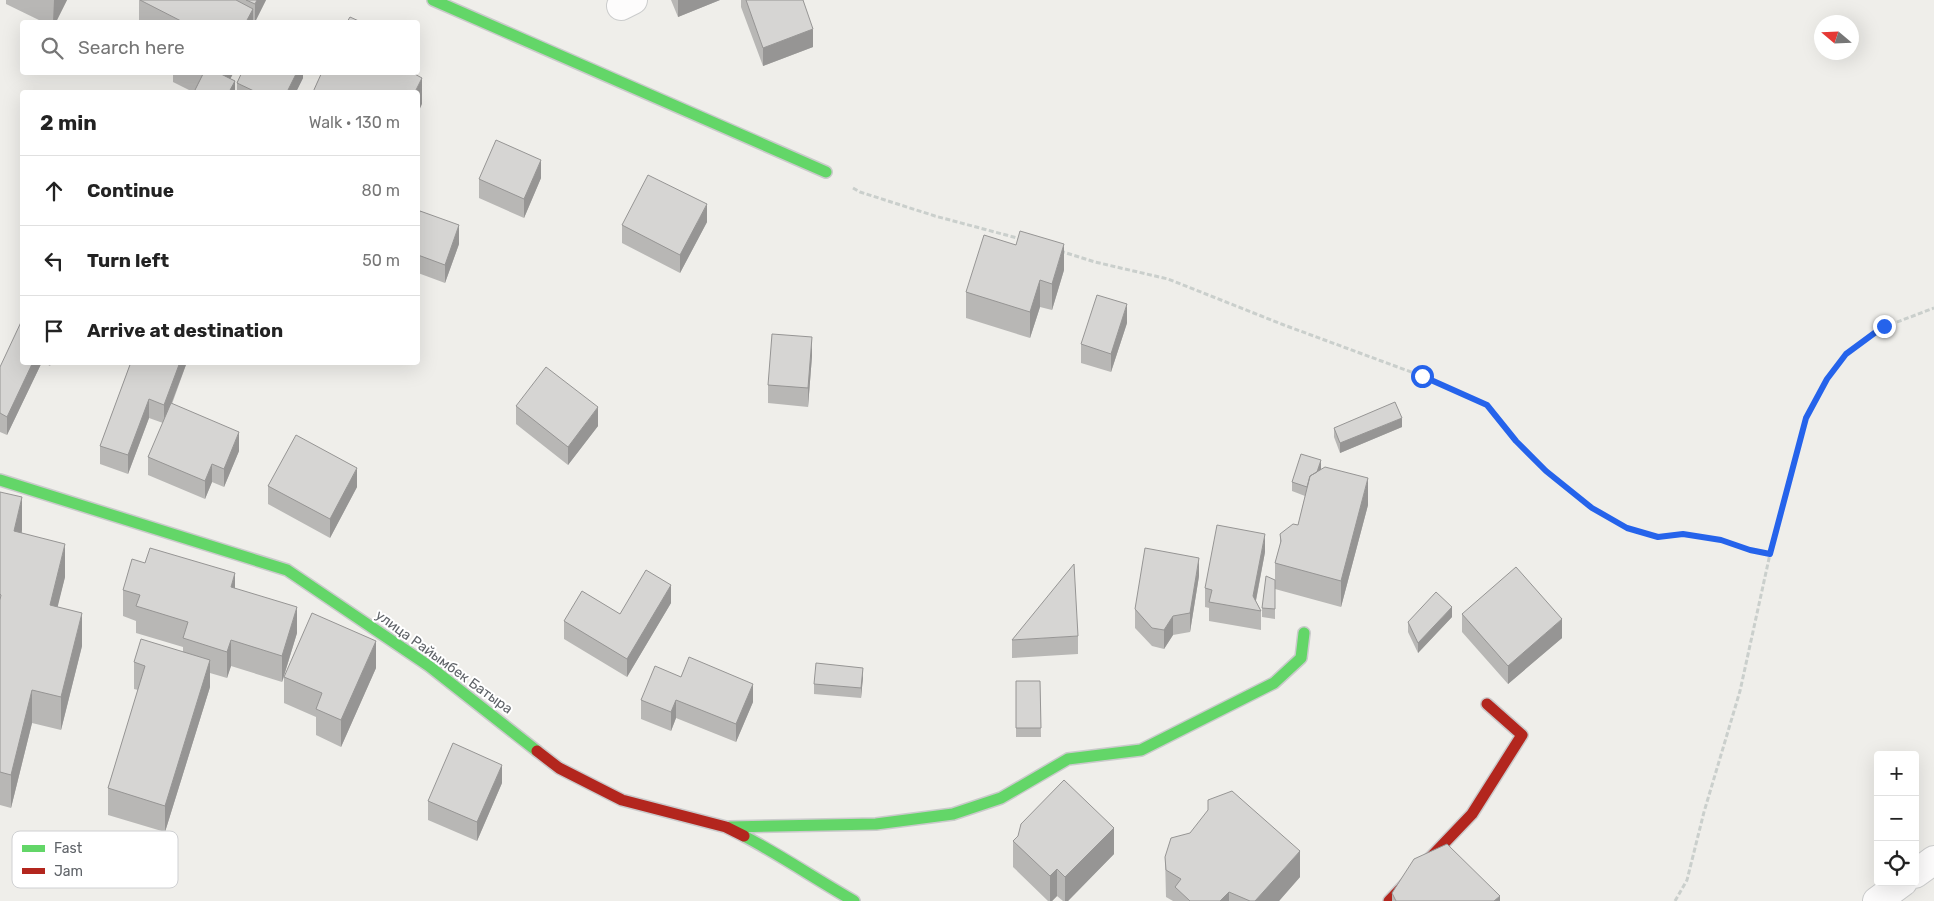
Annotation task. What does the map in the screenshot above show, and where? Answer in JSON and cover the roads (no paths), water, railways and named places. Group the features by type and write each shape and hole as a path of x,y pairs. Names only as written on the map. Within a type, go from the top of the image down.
{"street":[{"path":"433,0 826,172"},
{"name":"улица Райымбек Батыра","path":"0,480 288,570 429,666 559,768 622,800 726,827 779,854 816,879 854,901"},
{"path":"726,827 876,824 953,814 1000,798 1068,759 1141,750 1274,683 1301,658 1304,633"},
{"path":"1389,901 1472,814 1522,735 1486,704"},
{"path":"1919,871 1934,860"},
{"path":"1877,901 1898,886"}]}
